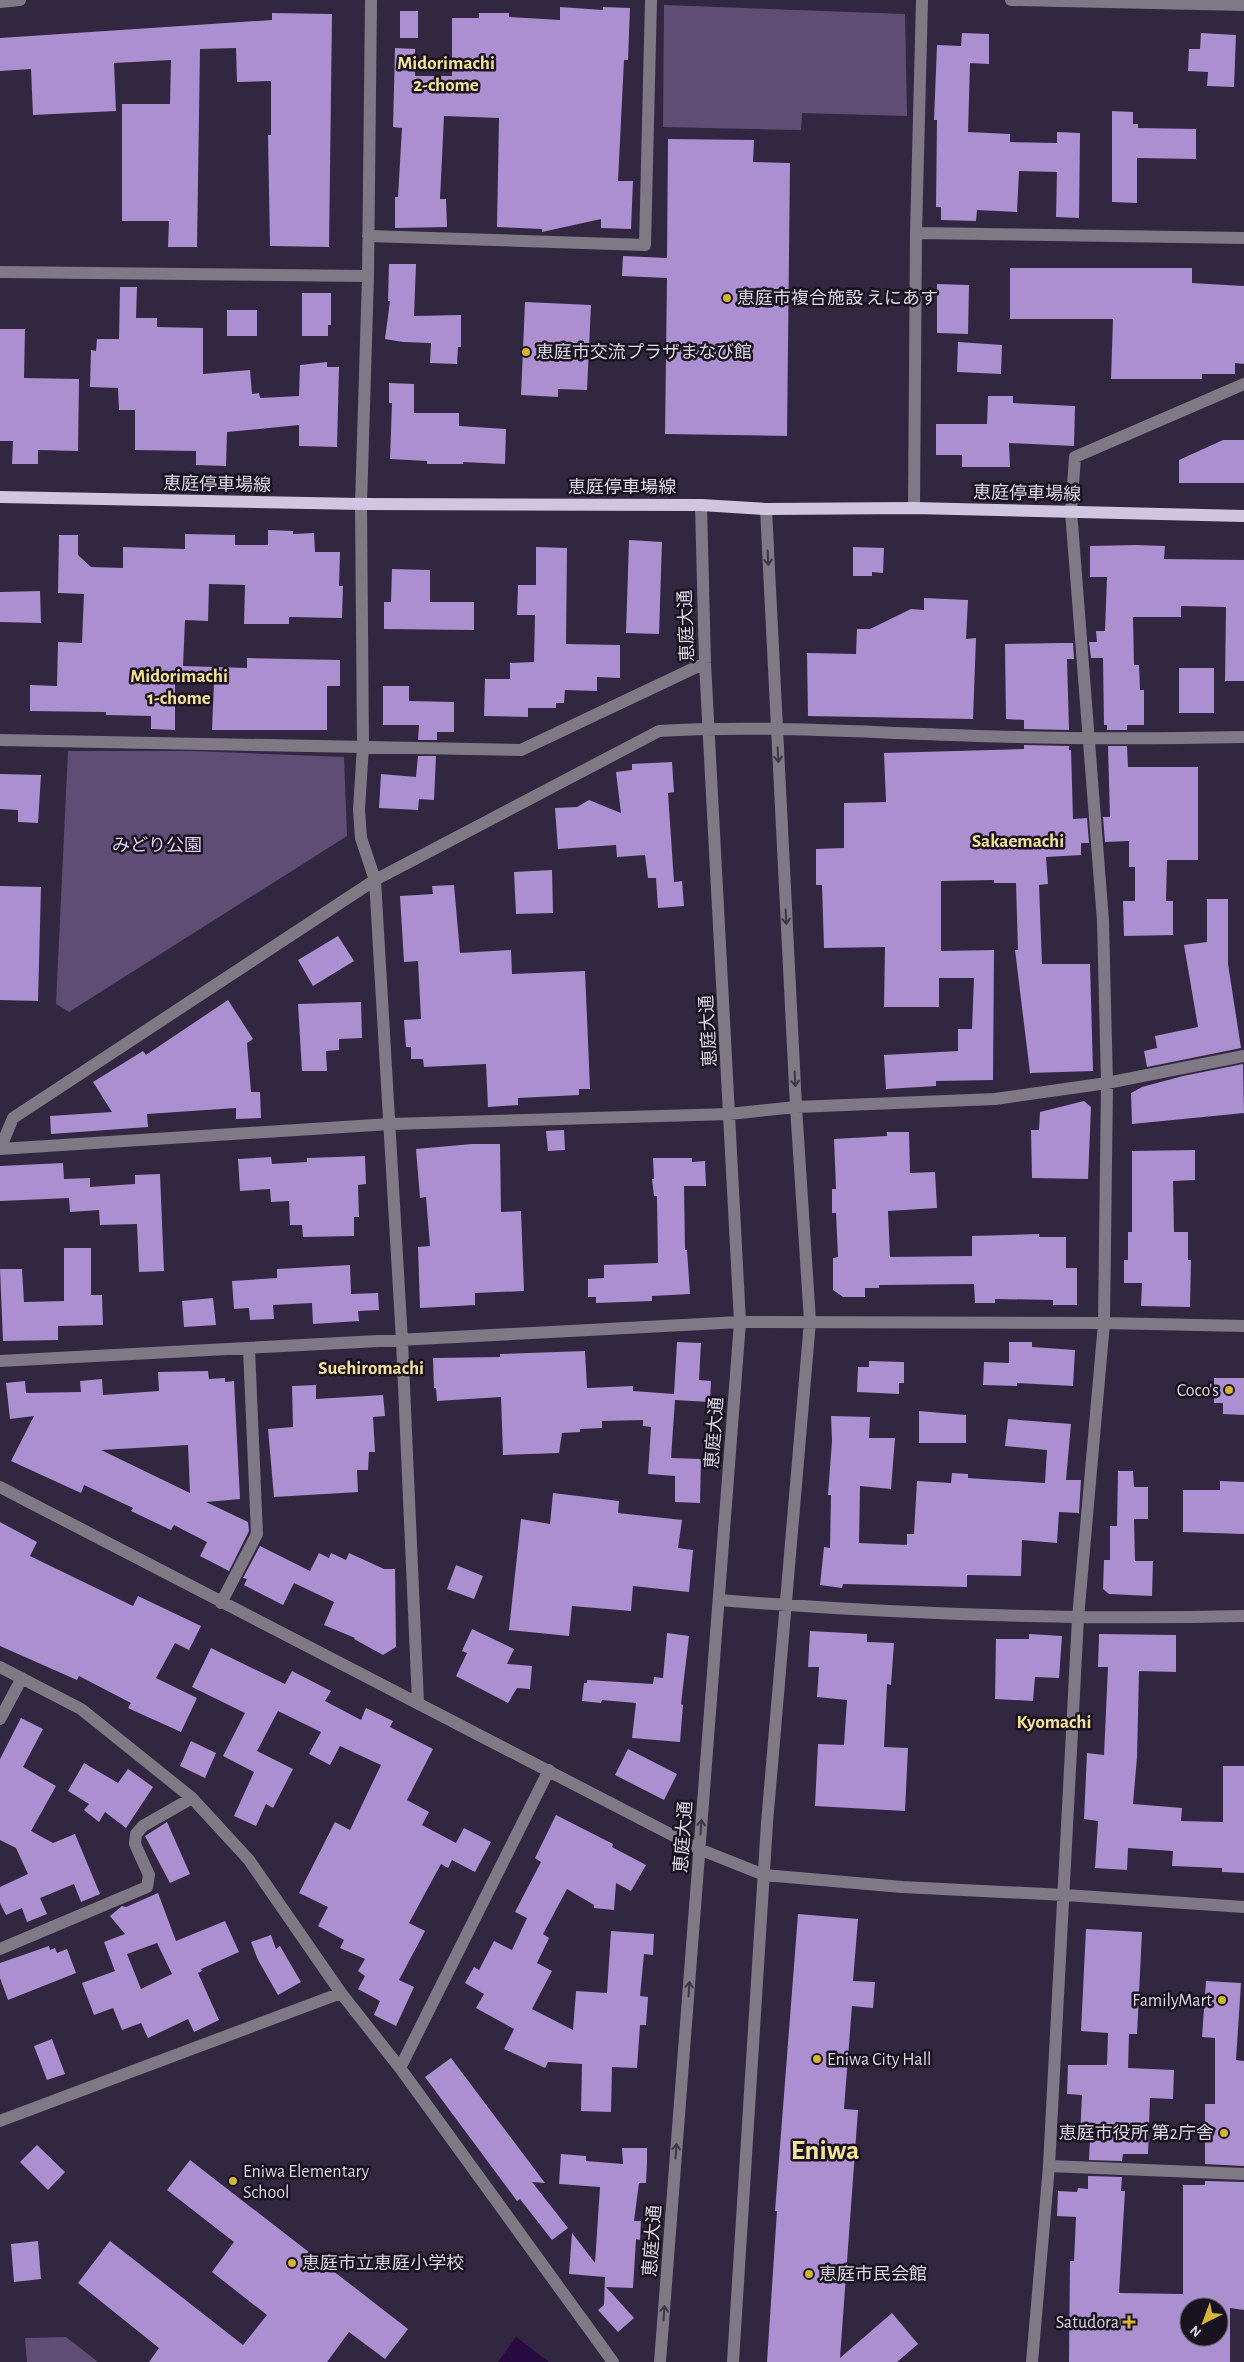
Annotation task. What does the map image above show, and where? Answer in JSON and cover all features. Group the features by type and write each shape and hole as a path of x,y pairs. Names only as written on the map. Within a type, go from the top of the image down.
{"main road":[{"name":"恵庭停車場線","path":"0,497 361,504 701,505 766,509 914,508 1244,516"}],"street":[{"path":"0,2 20,0"},
{"path":"371,0 368,276 361,504 363,746 359,810 361,838 375,880 402,1341 418,1702"},
{"path":"368,236 646,245 651,0"},
{"path":"914,508 916,233 922,0"},
{"path":"1011,0 1244,5"},
{"path":"916,233 1244,238"},
{"path":"0,272 368,276"},
{"path":"1032,2362 1049,2166 1078,1618 1104,1323 1106,1083 1103,920 1071,511 1075,458 1244,384"},
{"name":"恵庭大通","path":"660,2362 740,1322 705,663 701,505"},
{"path":"733,2362 764,1875 810,1321 796,1107 766,509"},
{"path":"0,740 521,750 705,663"},
{"path":"1244,737 1089,740 776,728 709,728 659,731 375,880 12,1118 0,1149 390,1124 730,1114 796,1107 995,1099 1106,1083 1244,1056"},
{"path":"0,1362 740,1322 1104,1323 1244,1326"},
{"path":"221,1603 257,1534 249,1349"},
{"path":"0,1487 221,1603 418,1702 700,1849 764,1875 902,1887 1244,1907"},
{"path":"719,1600 786,1605 1078,1618 1244,1616"},
{"path":"0,1667 81,1709 192,1798 249,1860 341,1993 400,2068 613,2362"},
{"path":"0,1719 22,1678"},
{"path":"400,2068 549,1770"},
{"path":"0,1949 148,1887 149,1875 135,1844 136,1834 143,1826 192,1798"},
{"path":"0,2121 341,1993"},
{"path":"1049,2166 1244,2174"}],"green space":[{"path":"664,5 905,14 907,116 802,113 801,130 663,127"},
{"name":"みどり公園","path":"68,751 194,751 344,757 347,836 69,1012 56,1004"},
{"path":"66,2337 98,2362 27,2362 25,2338"}],"shaded area":[{"path":"516,2337 549,2362 498,2362"}],"building":[{"path":"560,7 603,10 603,7 630,8 628,60 624,60 618,181 633,181 631,229 601,228 601,219 542,232 542,229 497,227 499,118 444,116 440,199 446,199 447,227 395,228 395,197 398,197 402,128 393,127 395,48 415,49 415,76 452,76 452,18 479,18 479,13 509,13 509,17 560,20"},
{"path":"400,11 418,11 418,38 400,38"},
{"path":"272,13 332,14 329,247 270,246 268,135 271,135 271,81 237,82 236,48 200,49 197,247 168,247 169,221 122,221 122,104 170,104 171,60 114,63 116,111 33,115 31,69 0,71 0,38 272,20"},
{"path":"962,33 989,34 989,64 970,63 968,132 1010,134 1010,142 1057,143 1057,132 1080,133 1079,218 1056,217 1057,172 1019,171 1017,212 977,210 976,221 941,220 941,207 936,207 937,120 934,120 937,45 961,46"},
{"path":"1201,33 1236,35 1234,87 1207,86 1208,72 1188,71 1189,49 1200,49"},
{"path":"1112,111 1133,112 1133,124 1138,124 1138,128 1196,129 1196,159 1137,158 1137,203 1112,202"},
{"name":"恵庭市複合施設 えにあす","path":"668,139 754,140 753,162 790,163 787,436 665,434 667,278 622,276 623,256 667,258"},
{"path":"389,264 416,264 414,316 461,315 461,347 458,347 457,364 430,363 431,343 385,339 390,301 388,301"},
{"path":"1010,268 1192,268 1192,283 1244,286 1244,364 1235,363 1235,374 1202,374 1202,379 1111,379 1113,319 1010,319"},
{"path":"937,284 969,285 968,334 937,333"},
{"path":"120,287 137,287 136,318 157,318 157,327 203,328 203,374 250,370 252,394 259,393 260,398 299,396 300,365 327,362 327,367 339,367 337,447 299,446 299,425 227,432 226,466 196,465 196,451 135,450 135,410 119,410 118,388 90,387 91,350 96,351 97,339 119,339"},
{"path":"302,293 331,293 331,325 328,325 328,336 302,336"},
{"path":"525,302 591,305 587,390 558,389 558,397 521,395"},
{"path":"227,310 257,310 257,336 227,336"},
{"path":"0,329 25,329 24,378 79,379 78,451 38,450 38,464 12,464 13,441 0,441"},
{"path":"958,342 1002,345 1001,374 957,372"},
{"path":"389,383 414,384 414,413 459,413 459,426 506,429 505,464 463,462 463,464 427,464 427,461 390,459 392,403 389,403"},
{"path":"988,396 1013,396 1013,403 1075,406 1074,446 1009,443 1010,467 962,467 962,455 936,455 936,424 987,424"},
{"path":"1223,440 1244,440 1244,483 1179,483 1179,460"},
{"path":"268,530 293,531 293,534 314,533 315,552 340,552 339,586 343,586 342,618 289,617 289,624 244,624 245,585 209,584 208,621 185,620 183,666 247,668 247,658 340,660 340,686 327,686 327,730 212,730 214,683 175,682 175,730 151,729 151,716 106,715 106,712 30,711 30,685 57,686 58,642 82,643 84,594 58,593 59,535 78,535 78,555 91,567 123,568 123,547 185,549 185,534 235,535 235,545 268,545"},
{"path":"629,540 662,542 659,634 626,633"},
{"path":"1090,546 1165,546 1164,559 1244,560 1244,681 1225,681 1226,607 1181,606 1181,617 1133,617 1134,665 1139,665 1140,690 1144,690 1144,725 1127,725 1127,730 1107,730 1107,725 1104,725 1103,658 1091,658 1089,642 1097,642 1096,631 1105,631 1107,577 1090,577"},
{"path":"536,547 567,548 566,644 620,645 620,678 597,677 597,691 565,690 564,703 556,703 556,708 528,708 528,717 484,716 485,679 510,679 510,663 534,662 535,615 517,615 518,585 536,585"},
{"path":"853,547 884,548 883,573 872,572 872,576 853,576"},
{"path":"392,569 430,570 430,602 474,602 474,630 384,629 384,602 391,602"},
{"path":"40,591 41,623 0,622 0,592"},
{"path":"924,598 968,600 966,639 976,638 973,719 808,716 807,653 856,654 857,629 870,629 911,609 924,610"},
{"path":"1073,643 1074,659 1067,659 1069,730 1024,729 1024,720 1006,719 1005,644"},
{"path":"1179,668 1214,668 1214,713 1179,713"},
{"path":"383,686 409,686 409,701 454,702 454,732 437,732 437,740 418,740 419,725 383,725"},
{"path":"1024,745 1069,746 1069,750 1071,750 1073,819 1087,818 1089,843 1081,843 1081,855 1046,857 1048,884 1039,885 1042,964 1090,964 1093,1071 1030,1073 1015,950 1018,950 1016,883 994,883 994,880 941,881 941,951 994,950 993,1080 936,1081 936,1086 886,1089 884,1055 958,1051 958,1029 972,1029 974,978 939,978 939,1007 884,1007 885,947 824,948 822,885 816,885 816,849 844,848 844,803 886,802 884,753 1024,749"},
{"path":"1108,746 1127,746 1128,767 1198,767 1198,860 1167,860 1166,901 1173,901 1173,935 1124,936 1123,901 1135,901 1135,867 1129,867 1129,841 1105,842 1103,817 1110,817"},
{"path":"418,756 436,756 434,800 419,799 418,810 379,808 381,774 416,777"},
{"path":"672,762 674,792 668,793 674,882 682,881 684,906 658,908 656,878 648,878 645,855 617,857 616,845 558,849 555,808 577,807 589,800 621,813 616,772 632,770 632,764"},
{"path":"0,774 41,775 38,823 18,822 18,810 0,809"},
{"path":"552,870 553,913 516,914 514,872"},
{"path":"454,885 460,953 511,950 512,974 585,971 590,1089 579,1089 579,1095 518,1098 518,1105 488,1107 486,1064 424,1067 423,1059 411,1059 411,1047 406,1047 404,1020 421,1019 418,961 404,962 400,896 433,894 432,886"},
{"path":"0,886 41,887 38,1001 0,1000"},
{"path":"1207,899 1228,899 1228,964 1241,1048 1147,1067 1144,1051 1157,1048 1155,1036 1198,1027 1184,945 1207,942"},
{"path":"338,936 354,961 313,986 298,960"},
{"path":"228,1000 253,1039 247,1043 251,1092 260,1092 261,1118 236,1119 236,1108 147,1114 148,1127 51,1134 50,1116 112,1112 93,1082 143,1051 146,1055"},
{"path":"361,1002 362,1038 339,1039 339,1050 326,1051 327,1071 302,1071 298,1004"},
{"path":"1243,1064 1244,1113 1132,1124 1131,1093 1142,1087 1183,1076"},
{"path":"1084,1101 1091,1107 1088,1179 1032,1178 1031,1130 1039,1130 1040,1112"},
{"path":"564,1130 565,1150 548,1151 546,1131"},
{"path":"887,1132 909,1132 910,1173 935,1172 937,1208 888,1211 890,1257 972,1256 972,1236 1039,1234 1039,1237 1066,1237 1066,1268 1077,1268 1077,1305 1053,1305 1053,1300 995,1299 995,1303 975,1303 974,1284 879,1285 879,1288 865,1288 865,1297 843,1297 833,1290 833,1258 838,1257 836,1213 832,1213 832,1189 836,1189 834,1139 887,1136"},
{"path":"472,1144 500,1144 501,1212 521,1211 524,1291 475,1293 475,1305 420,1308 418,1247 430,1246 426,1197 420,1198 416,1149"},
{"path":"1195,1150 1195,1180 1173,1181 1174,1232 1188,1232 1188,1260 1191,1260 1190,1307 1141,1306 1142,1283 1124,1283 1124,1260 1128,1260 1128,1232 1132,1232 1132,1151"},
{"path":"365,1156 366,1184 358,1185 359,1217 354,1217 354,1236 303,1237 302,1225 290,1225 289,1201 271,1202 270,1189 240,1191 238,1159 271,1157 272,1164 307,1162 307,1158"},
{"path":"653,1158 692,1158 692,1162 705,1161 706,1186 684,1186 685,1250 687,1250 690,1294 652,1296 652,1301 596,1303 596,1297 588,1297 588,1279 604,1278 604,1265 658,1263 657,1196 654,1196 652,1179 654,1179"},
{"path":"63,1163 64,1179 90,1178 90,1187 135,1184 135,1175 160,1174 164,1271 139,1272 137,1224 100,1225 99,1210 70,1212 69,1198 0,1201 0,1166"},
{"path":"64,1248 91,1248 91,1295 102,1295 103,1325 58,1326 58,1340 3,1341 0,1269 22,1269 24,1302 64,1301"},
{"path":"350,1265 351,1294 378,1293 379,1310 358,1311 359,1321 313,1324 312,1303 273,1305 274,1319 250,1320 249,1308 234,1309 232,1281 277,1278 277,1269"},
{"path":"213,1298 216,1325 184,1327 182,1301"},
{"path":"677,1342 701,1343 699,1380 711,1381 710,1402 675,1400 671,1458 701,1459 700,1503 675,1502 675,1476 648,1474 651,1427 643,1426 643,1420 602,1421 602,1428 580,1429 580,1432 562,1433 559,1453 503,1455 501,1397 437,1401 436,1388 434,1388 433,1358 500,1357 500,1354 585,1351 587,1388 633,1386 633,1391 674,1394"},
{"path":"1009,1342 1032,1342 1032,1347 1075,1350 1073,1386 1017,1383 1017,1386 983,1385 984,1362 1009,1363"},
{"path":"869,1361 904,1362 904,1383 899,1383 899,1394 857,1392 858,1367 869,1367"},
{"path":"208,1371 209,1379 225,1378 225,1382 234,1381 240,1499 206,1502 248,1522 249,1531 229,1571 200,1556 207,1542 174,1525 171,1530 131,1511 133,1508 84,1485 81,1493 11,1461 34,1416 10,1419 6,1383 25,1381 26,1393 81,1392 80,1381 102,1379 103,1395 159,1391 158,1372","holes":["188,1445 190,1493 101,1450"]},
{"name":"Coco's","path":"1214,1378 1244,1378 1244,1415 1223,1414 1223,1403 1214,1403"},
{"path":"316,1385 316,1399 383,1395 385,1416 373,1417 375,1452 369,1452 368,1470 357,1470 358,1492 274,1497 268,1429 293,1427 292,1386"},
{"path":"919,1411 966,1415 966,1443 919,1443"},
{"path":"831,1416 870,1417 869,1438 895,1438 891,1489 860,1486 859,1543 907,1545 907,1534 914,1534 917,1481 951,1483 952,1473 968,1474 968,1478 1045,1483 1047,1450 1005,1446 1008,1419 1071,1424 1066,1480 1081,1480 1079,1513 1059,1512 1057,1543 1022,1540 1021,1576 967,1575 967,1587 843,1584 842,1588 820,1585 824,1547 830,1548 831,1495 828,1495 832,1441"},
{"path":"1118,1471 1133,1471 1134,1487 1148,1487 1148,1519 1134,1519 1135,1561 1153,1561 1152,1596 1109,1594 1103,1589 1104,1560 1110,1560 1110,1526 1117,1526"},
{"path":"1220,1481 1244,1482 1244,1534 1183,1532 1183,1490 1220,1490"},
{"path":"553,1493 619,1501 618,1513 682,1520 678,1548 693,1550 689,1592 633,1586 631,1611 572,1606 569,1636 509,1630 521,1519 550,1524"},
{"path":"0,1522 37,1542 30,1556 133,1606 138,1596 201,1626 189,1650 175,1643 156,1678 197,1698 181,1732 128,1708 131,1703 79,1676 77,1680 0,1646"},
{"path":"260,1546 310,1571 319,1553 329,1558 331,1553 346,1560 349,1553 384,1569 395,1569 396,1647 383,1655 355,1638 324,1625 334,1602 294,1583 283,1605 244,1585 247,1579 243,1578"},
{"path":"456,1565 483,1576 474,1599 447,1589"},
{"path":"472,1629 514,1649 507,1664 532,1666 530,1689 517,1688 508,1703 456,1676 467,1653 462,1651"},
{"path":"810,1631 867,1634 867,1642 894,1643 891,1685 887,1684 884,1747 908,1748 905,1811 815,1806 818,1744 844,1745 847,1700 817,1697 819,1667 808,1667"},
{"path":"667,1633 689,1636 681,1704 683,1705 680,1742 632,1738 636,1703 602,1700 601,1703 582,1701 584,1683 587,1683 587,1680 653,1684 654,1677 663,1678"},
{"path":"1029,1634 1062,1636 1059,1678 1035,1677 1033,1701 995,1699 996,1639 1029,1639"},
{"path":"1099,1634 1176,1635 1176,1672 1139,1671 1137,1757 1133,1804 1182,1808 1181,1821 1223,1822 1223,1766 1244,1766 1244,1873 1222,1872 1222,1868 1172,1866 1173,1851 1128,1848 1127,1870 1095,1868 1098,1821 1084,1819 1087,1753 1104,1755 1108,1667 1098,1667"},
{"path":"211,1648 285,1684 292,1671 331,1691 325,1701 361,1720 366,1708 393,1721 390,1727 433,1749 407,1800 429,1812 422,1825 456,1843 464,1828 491,1842 475,1872 452,1860 448,1868 441,1864 409,1923 425,1931 399,1980 414,1987 396,2026 374,2015 380,2001 358,1989 365,1976 358,1971 365,1959 340,1948 344,1940 318,1926 328,1907 299,1893 335,1822 350,1830 381,1765 340,1746 330,1765 309,1754 321,1732 278,1711 257,1751 293,1769 273,1808 266,1804 256,1826 234,1816 254,1772 223,1756 245,1713 192,1687"},
{"path":"21,1718 43,1729 23,1767 56,1786 31,1831 53,1843 75,1834 100,1894 81,1902 74,1884 40,1898 47,1914 27,1922 22,1908 6,1915 0,1903 0,1887 28,1874 16,1848 0,1840 0,1759"},
{"path":"191,1741 216,1753 205,1778 180,1766"},
{"path":"628,1749 677,1774 664,1800 615,1775"},
{"path":"84,1763 118,1783 128,1769 153,1787 126,1828 105,1812 99,1822 84,1810 89,1804 68,1791"},
{"path":"556,1815 613,1844 612,1847 646,1865 631,1891 616,1883 614,1910 594,1908 594,1905 567,1889 543,1934 549,1938 537,1963 552,1971 532,2009 573,2030 576,1991 607,1993 611,1931 654,1934 653,1955 644,1954 640,1996 648,1997 646,2025 640,2025 637,2068 612,2067 611,2112 581,2111 582,2064 548,2062 545,2068 504,2049 514,2029 476,2008 484,1994 465,1983 474,1967 479,1970 494,1941 512,1950 527,1918 515,1912 541,1862 535,1858"},
{"path":"167,1822 190,1874 170,1883 145,1836"},
{"path":"158,1893 176,1941 225,1921 239,1952 201,1969 202,1971 198,1973 219,2020 194,2032 188,2019 148,2038 141,2023 122,2030 113,2008 94,2015 82,1983 115,1971 104,1942 125,1934 110,1916 122,1906 126,1907","holes":["157,1943 172,1974 141,1989 127,1954"]},
{"name":"Eniwa City Hall","path":"798,1914 858,1919 853,1981 875,1982 873,2008 852,2006 844,2109 858,2110 840,2358 892,2313 918,2344 897,2362 767,2362 777,2211 775,2211"},
{"path":"1086,1929 1142,1932 1137,2034 1129,2034 1128,2068 1174,2070 1173,2099 1150,2098 1148,2154 1123,2154 1122,2161 1089,2160 1090,2136 1080,2136 1082,2095 1067,2094 1068,2065 1107,2065 1108,2033 1081,2031"},
{"path":"271,1935 276,1949 280,1946 301,1982 278,1995 258,1960 251,1942"},
{"path":"49,1946 50,1950 55,1948 57,1953 67,1949 76,1973 8,2000 0,1978 0,1963"},
{"path":"1206,1981 1241,1983 1236,2060 1244,2061 1244,2166 1205,2164 1205,2104 1215,2104 1215,2038 1202,2037"},
{"path":"52,2039 65,2074 47,2080 34,2046"},
{"path":"451,2058 545,2183 532,2182 568,2228 552,2240 520,2199 517,2201 425,2077"},
{"path":"37,2145 65,2172 48,2190 20,2162"},
{"path":"622,2148 647,2148 647,2163 646,2183 639,2183 634,2221 641,2221 640,2240 636,2239 633,2288 606,2287 634,2318 618,2332 598,2310 604,2305 605,2277 569,2274 572,2233 595,2263 600,2187 559,2184 561,2154 586,2156 586,2161 623,2164"},
{"name":"恵庭市立恵庭小学校","path":"190,2160 408,2329 385,2359 349,2332 327,2362 149,2362 159,2348 78,2283 110,2241 243,2345 267,2315 212,2272 234,2242 167,2190"},
{"path":"1088,2176 1122,2177 1121,2191 1125,2191 1119,2293 1183,2294 1183,2185 1205,2185 1205,2181 1244,2182 1244,2310 1230,2308 1230,2362 1069,2362 1070,2261 1074,2261 1076,2217 1057,2216 1058,2191 1077,2192 1078,2188 1088,2189"},
{"path":"38,2241 41,2279 14,2282 11,2244"}],"place":[{"name":"恵庭市複合施設 えにあす","path":"727,298"},
{"name":"恵庭市交流プラザまなび館","path":"526,352"},
{"name":"Coco's","path":"1229,1390"},
{"name":"FamilyMart","path":"1222,2000"},
{"name":"Eniwa City Hall","path":"817,2059"},
{"name":"恵庭市役所 第2庁舎","path":"1224,2133"},
{"name":"Eniwa Elementary School","path":"233,2181"},
{"name":"恵庭市立恵庭小学校","path":"292,2263"},
{"name":"恵庭市民会館","path":"809,2274"},
{"name":"Satudora","path":"1129,2322"}],"district":[{"name":"Midorimachi 2-chome","path":"446,73"},
{"name":"Midorimachi 1-chome","path":"179,686"},
{"name":"Sakaemachi","path":"1018,840"},
{"name":"Suehiromachi","path":"371,1367"},
{"name":"Kyomachi","path":"1054,1721"},
{"name":"Eniwa","path":"825,2149"}]}
